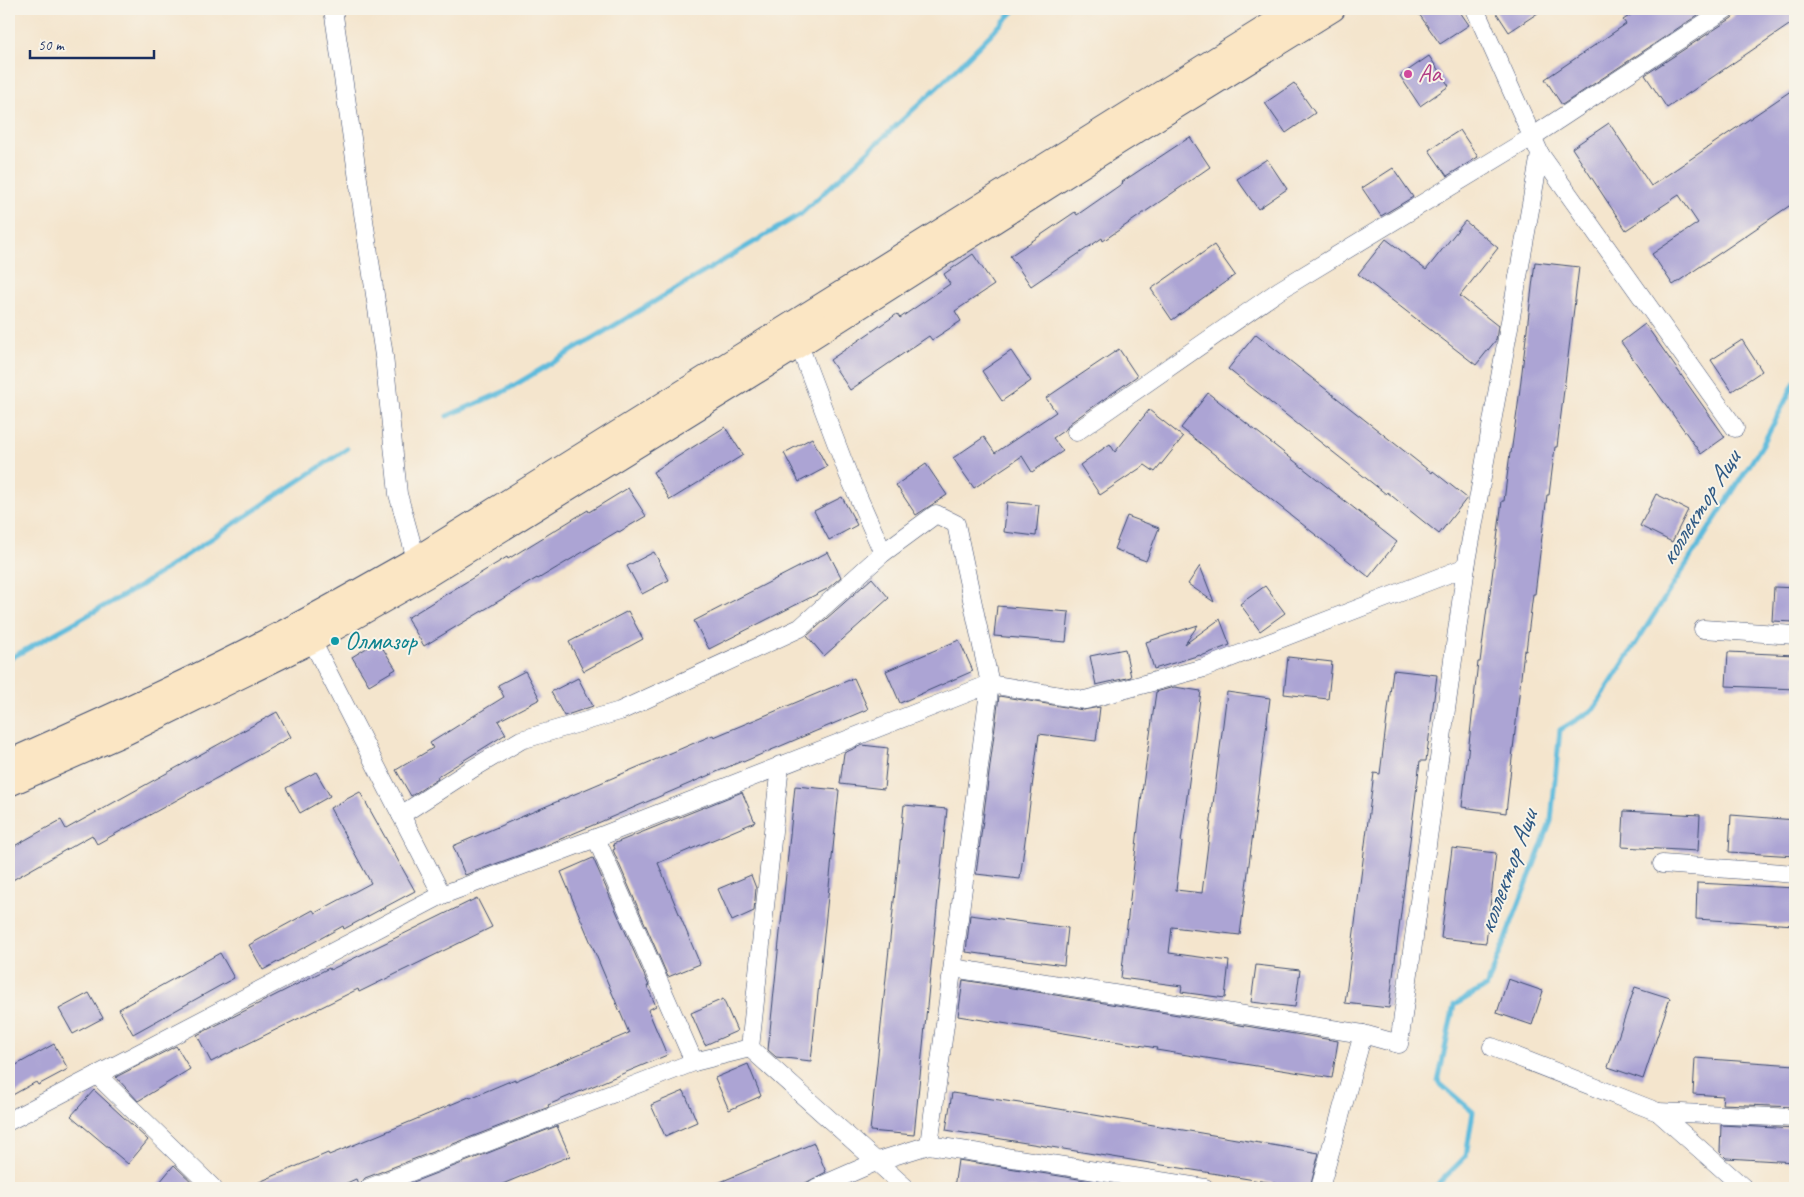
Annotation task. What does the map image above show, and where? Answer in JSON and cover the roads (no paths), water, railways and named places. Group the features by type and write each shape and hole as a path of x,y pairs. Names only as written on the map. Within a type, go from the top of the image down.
{"main road":[{"path":"9,762 214,667 303,622 416,559 1296,9"},
{"path":"9,784 127,732 312,641 426,576 799,345 1120,141 1333,9"}],"street":[{"path":"333,9 384,356 398,494 416,559"},
{"path":"1474,9 1540,154 1735,428"},
{"path":"1076,432 1280,290 1532,137 1726,9"},
{"path":"953,968 1363,1034 1399,1044 1466,567 1540,154"},
{"path":"799,345 848,474 883,553"},
{"path":"401,815 472,768 521,740 620,711 800,628 883,553 936,514 956,524 990,684 929,1145"},
{"path":"9,1120 442,895 596,838 780,764 990,684 1086,700 1204,668 1466,567"},
{"path":"1703,629 1795,635"},
{"path":"312,641 442,895"},
{"path":"750,1048 780,764"},
{"path":"596,838 694,1062"},
{"path":"1662,864 1795,874"},
{"path":"1320,1188 1363,1034"},
{"path":"1492,1047 1658,1112 1795,1118"},
{"path":"370,1188 694,1062 750,1048"},
{"path":"750,1048 906,1188"},
{"path":"97,1075 213,1188"},
{"path":"1658,1112 1744,1188"},
{"path":"816,1188 878,1161 929,1145 1205,1188"}],"waterway":[{"path":"447,416 503,392 801,214 944,81 1016,9"},
{"name":"коллектор Ащи","path":"1434,1188 1466,1156 1473,1112 1438,1082 1454,1005 1487,986 1551,821 1560,730 1594,709 1763,444 1795,382"},
{"path":"9,659 140,586 347,449"}],"place":[{"name":"Аа","path":"1408,74"},
{"name":"Олмазор","path":"335,641"}]}
